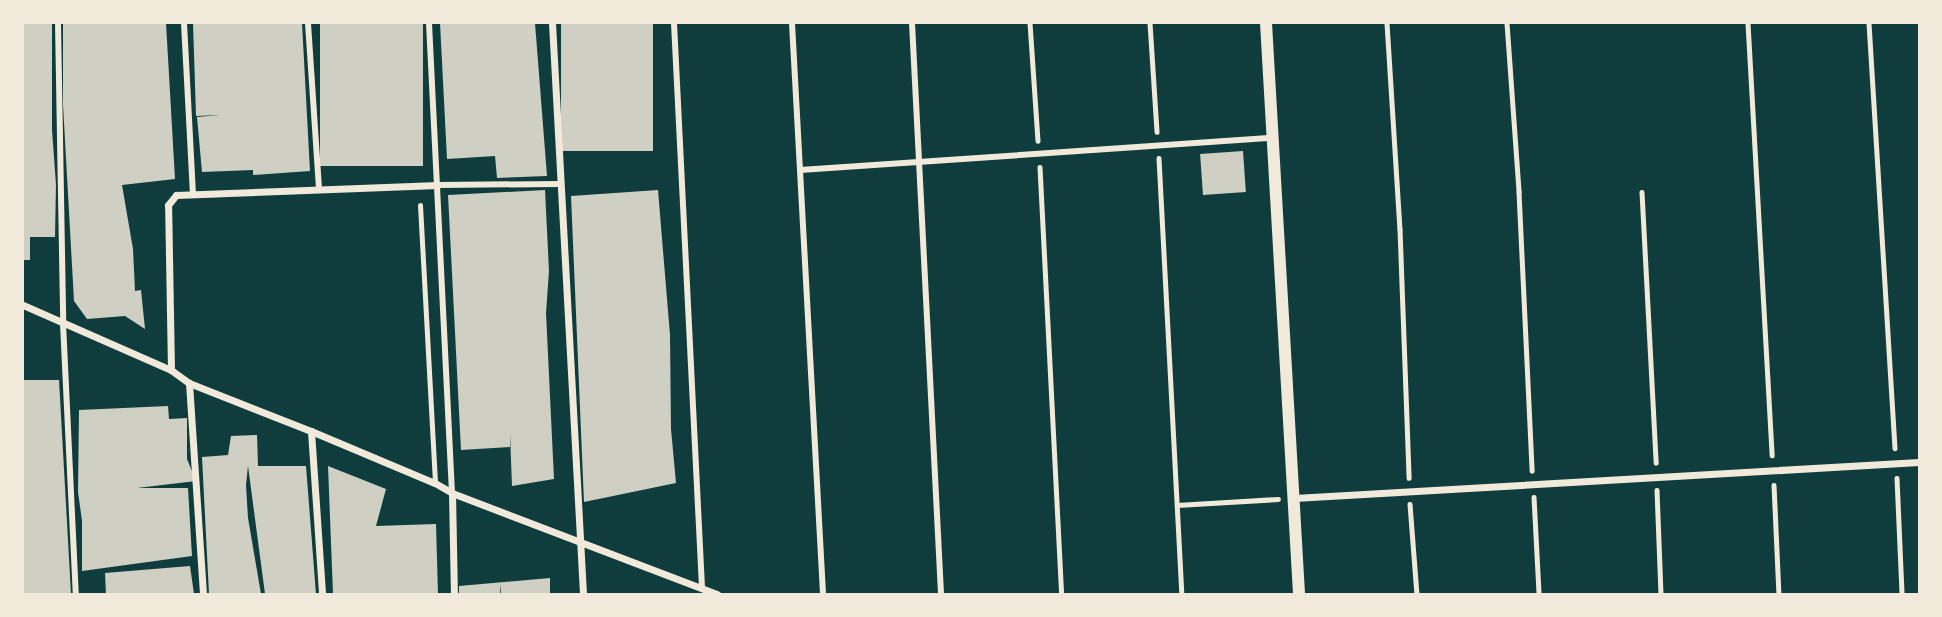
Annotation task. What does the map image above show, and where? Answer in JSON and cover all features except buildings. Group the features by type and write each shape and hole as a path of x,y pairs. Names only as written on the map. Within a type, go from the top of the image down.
{"street":[{"path":"58,23 63,323 76,594"},
{"path":"184,23 193,193"},
{"path":"308,23 319,189"},
{"path":"429,23 439,184 454,594"},
{"path":"552,23 583,594"},
{"path":"674,23 702,587"},
{"path":"792,23 823,594"},
{"path":"912,23 940,594"},
{"path":"1266,23 1299,594"},
{"path":"800,170 1273,138"},
{"path":"172,369 168,205 176,195 439,184 560,184"},
{"path":"23,305 172,369 189,383 435,483 452,493 582,545 717,594"},
{"path":"189,383 203,594"},
{"path":"310,431 322,594"},
{"path":"1294,498 1919,462"}],"lane":[{"path":"420,205 435,483"}],"path":[{"path":"1030,23 1062,594"},
{"path":"1150,23 1182,594"},
{"path":"1387,23 1400,229 1409,491 1417,594"},
{"path":"1507,23 1519,192 1539,594"},
{"path":"1748,23 1779,594"},
{"path":"1868,23 1902,594"},
{"path":"1642,192 1661,594"},
{"path":"1177,505 1294,498"}]}
